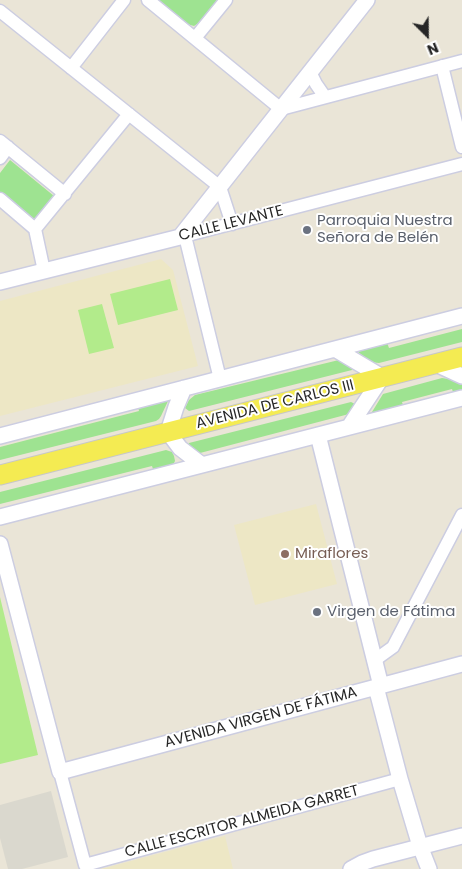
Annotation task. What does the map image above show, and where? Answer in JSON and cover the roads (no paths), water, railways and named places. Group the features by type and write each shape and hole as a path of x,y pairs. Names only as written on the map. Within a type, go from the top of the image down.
{"main road":[{"name":"AVENIDA DE CARLOS III","path":"0,475 462,357"}],"street":[{"path":"71,68 124,0"},
{"path":"148,0 282,109"},
{"path":"195,38 226,0"},
{"path":"220,379 183,236 367,0"},
{"path":"0,11 220,187 232,224"},
{"path":"282,109 462,61"},
{"path":"442,66 462,147"},
{"path":"312,69 312,76 325,97"},
{"path":"35,229 129,114"},
{"path":"3,149 65,194"},
{"name":"CALLE LEVANTE","path":"0,282 462,164"},
{"path":"0,199 35,229 44,271"},
{"path":"0,436 462,316"},
{"name":"AVENIDA DE CARLOS III","path":"335,349 382,377 349,427"},
{"path":"436,364 462,376"},
{"name":"AVENIDA DE CARLOS III","path":"168,432 184,388"},
{"path":"0,518 462,398"},
{"path":"168,432 180,448 202,465"},
{"path":"318,435 375,660 378,687 400,779 420,846 429,869"},
{"path":"375,660 393,647 462,515"},
{"path":"0,544 60,772"},
{"name":"AVENIDA VIRGEN DE FÁTIMA","path":"60,772 462,664"},
{"name":"CALLE ESCRITOR ALMEIDA GARRET","path":"60,772 84,865 400,779"},
{"path":"351,869 373,859 462,836"}],"place":[{"name":"Parroquia Nuestra Señora de Belén","path":"307,230"},
{"name":"Miraflores","path":"285,554"},
{"name":"Virgen de Fátima","path":"317,612"}]}
